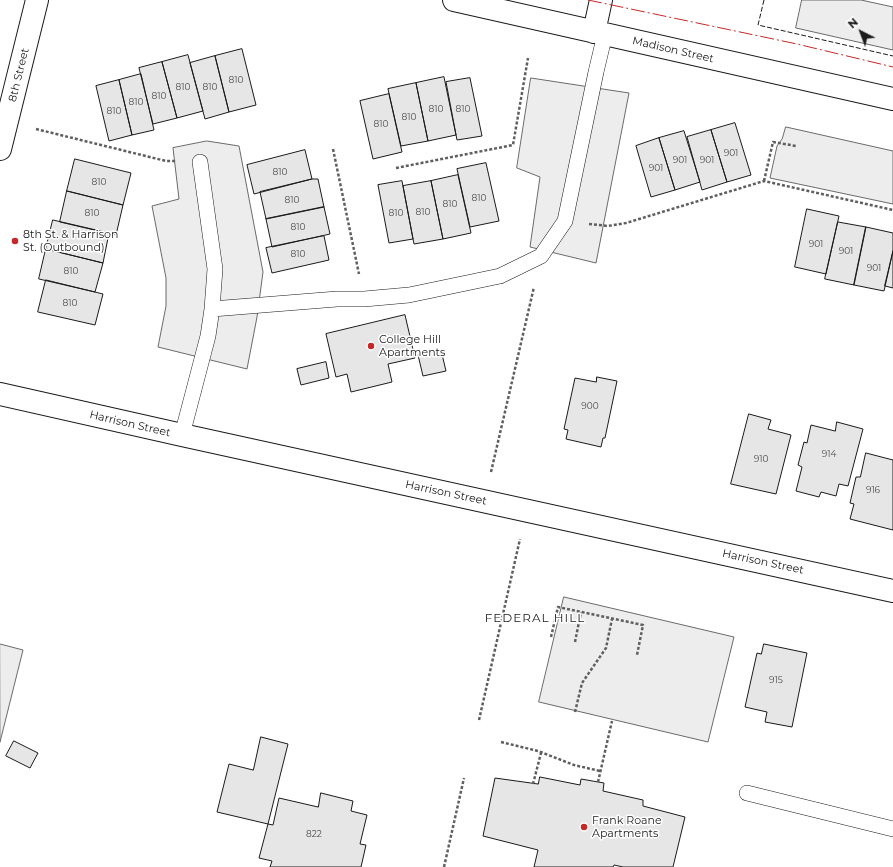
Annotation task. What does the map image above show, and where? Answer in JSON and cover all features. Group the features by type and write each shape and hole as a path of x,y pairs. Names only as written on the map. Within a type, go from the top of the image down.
{"street":[{"name":"8th Street","path":"0,149 37,0"},
{"name":"Madison Street","path":"454,0 893,99"},
{"path":"600,33 601,0"},
{"name":"Harrison Street","path":"0,394 893,591"}],"lane":[{"path":"212,309 337,299 409,296 500,276 541,256 565,220 594,80 600,33"},
{"path":"182,435 208,336 215,269 200,162"},
{"path":"747,793 893,829"}],"path":[{"path":"396,168 513,145 528,58"},
{"path":"36,129 166,161 200,162"},
{"path":"764,181 773,142 796,146"},
{"path":"333,149 364,299"},
{"path":"565,220 608,226 626,223 764,181 893,210"},
{"path":"492,472 541,256"},
{"path":"480,720 521,535"},
{"path":"551,637 558,607 643,625 637,655"},
{"path":"575,642 581,612"},
{"path":"575,712 582,683 606,648 612,619"},
{"path":"598,782 612,722"},
{"path":"502,742 541,753 574,765 600,771"},
{"path":"534,784 541,753"},
{"path":"444,867 464,778"}],"shaded area":[{"path":"802,0 861,0 893,7 893,50 796,28"},
{"path":"531,78 629,93 596,263 530,247 540,177 517,168"},
{"path":"786,127 893,151 893,204 770,178 777,146 782,139"},
{"path":"207,141 239,146 263,272 257,317 247,369 158,347 166,306 166,278 152,206 179,199 173,148"},
{"path":"564,597 734,637 708,742 539,702"},
{"path":"0,644 23,650 0,742"}],"building":[{"path":"242,49 256,105 229,112 215,56"},
{"path":"188,55 203,111 177,118 162,62"},
{"path":"215,56 229,112 205,119 190,63"},
{"path":"162,62 177,118 153,124 139,68"},
{"path":"141,74 154,130 132,135 119,80"},
{"path":"444,77 456,135 428,141 416,83"},
{"path":"470,78 482,136 457,140 446,82"},
{"path":"119,80 132,135 109,141 96,86"},
{"path":"416,83 428,141 401,146 388,89"},
{"path":"389,94 402,152 373,159 360,101"},
{"path":"735,123 751,175 727,182 711,130"},
{"path":"711,130 727,182 702,190 687,137"},
{"path":"684,131 700,182 675,190 659,138"},
{"path":"659,138 675,190 651,197 636,146"},
{"path":"305,150 312,179 254,194 247,165"},
{"path":"75,159 131,173 123,205 67,191"},
{"path":"486,163 499,221 470,227 457,169"},
{"path":"458,175 471,233 443,239 431,181"},
{"path":"312,179 318,179 324,207 266,219 260,192"},
{"path":"402,181 413,239 389,243 378,185"},
{"path":"431,181 443,239 414,244 403,186"},
{"path":"67,191 123,205 116,235 60,222"},
{"path":"324,207 330,234 272,247 266,219"},
{"path":"807,209 839,216 826,274 795,267"},
{"path":"53,220 109,233 103,263 46,249"},
{"path":"838,222 866,227 854,285 825,279"},
{"path":"866,227 893,233 893,251 884,291 854,285"},
{"path":"324,236 329,260 272,273 266,248"},
{"path":"46,249 103,263 95,292 39,279"},
{"path":"893,251 893,288 885,286"},
{"path":"46,280 103,294 95,325 38,312"},
{"name":"College Hill Apartments","path":"405,315 415,358 388,364 392,382 351,392 347,374 336,377 326,334"},
{"path":"441,350 446,371 423,376 418,355"},
{"path":"326,362 329,378 301,385 297,369"},
{"path":"597,377 617,381 605,438 603,438 601,447 566,439 568,430 564,429 575,378 596,382"},
{"path":"749,414 771,420 768,429 791,435 776,494 731,484"},
{"path":"837,422 863,429 848,486 839,484 836,496 821,492 819,497 796,491 802,467 798,465 804,442 807,443 811,425 835,431"},
{"path":"866,453 893,460 893,530 850,519 854,504 850,503 856,477 860,477"},
{"path":"764,644 807,653 792,727 765,722 767,712 745,707 757,653 761,654"},
{"path":"261,737 288,744 268,824 217,812 229,764 253,770"},
{"path":"14,741 38,753 30,768 6,756"},
{"name":"Frank Roane Apartments","path":"540,777 580,785 581,779 604,783 603,791 643,800 643,806 685,817 673,867 623,867 614,865 613,867 534,867 538,850 483,836 495,778 538,784"},
{"path":"321,793 353,801 351,811 367,815 360,844 366,845 361,867 270,867 272,861 259,858 268,824 273,825 279,798 318,807"}],"fence":[{"path":"764,0 758,25 893,56"}],"power":[{"path":"588,0 797,44 893,67"}],"place":[{"name":"8th St. & Harrison St. (Outbound)","path":"15,241"},
{"name":"College Hill Apartments","path":"371,346"},
{"name":"Frank Roane Apartments","path":"584,827"}],"district":[{"name":"FEDERAL HILL","path":"535,618"}]}
